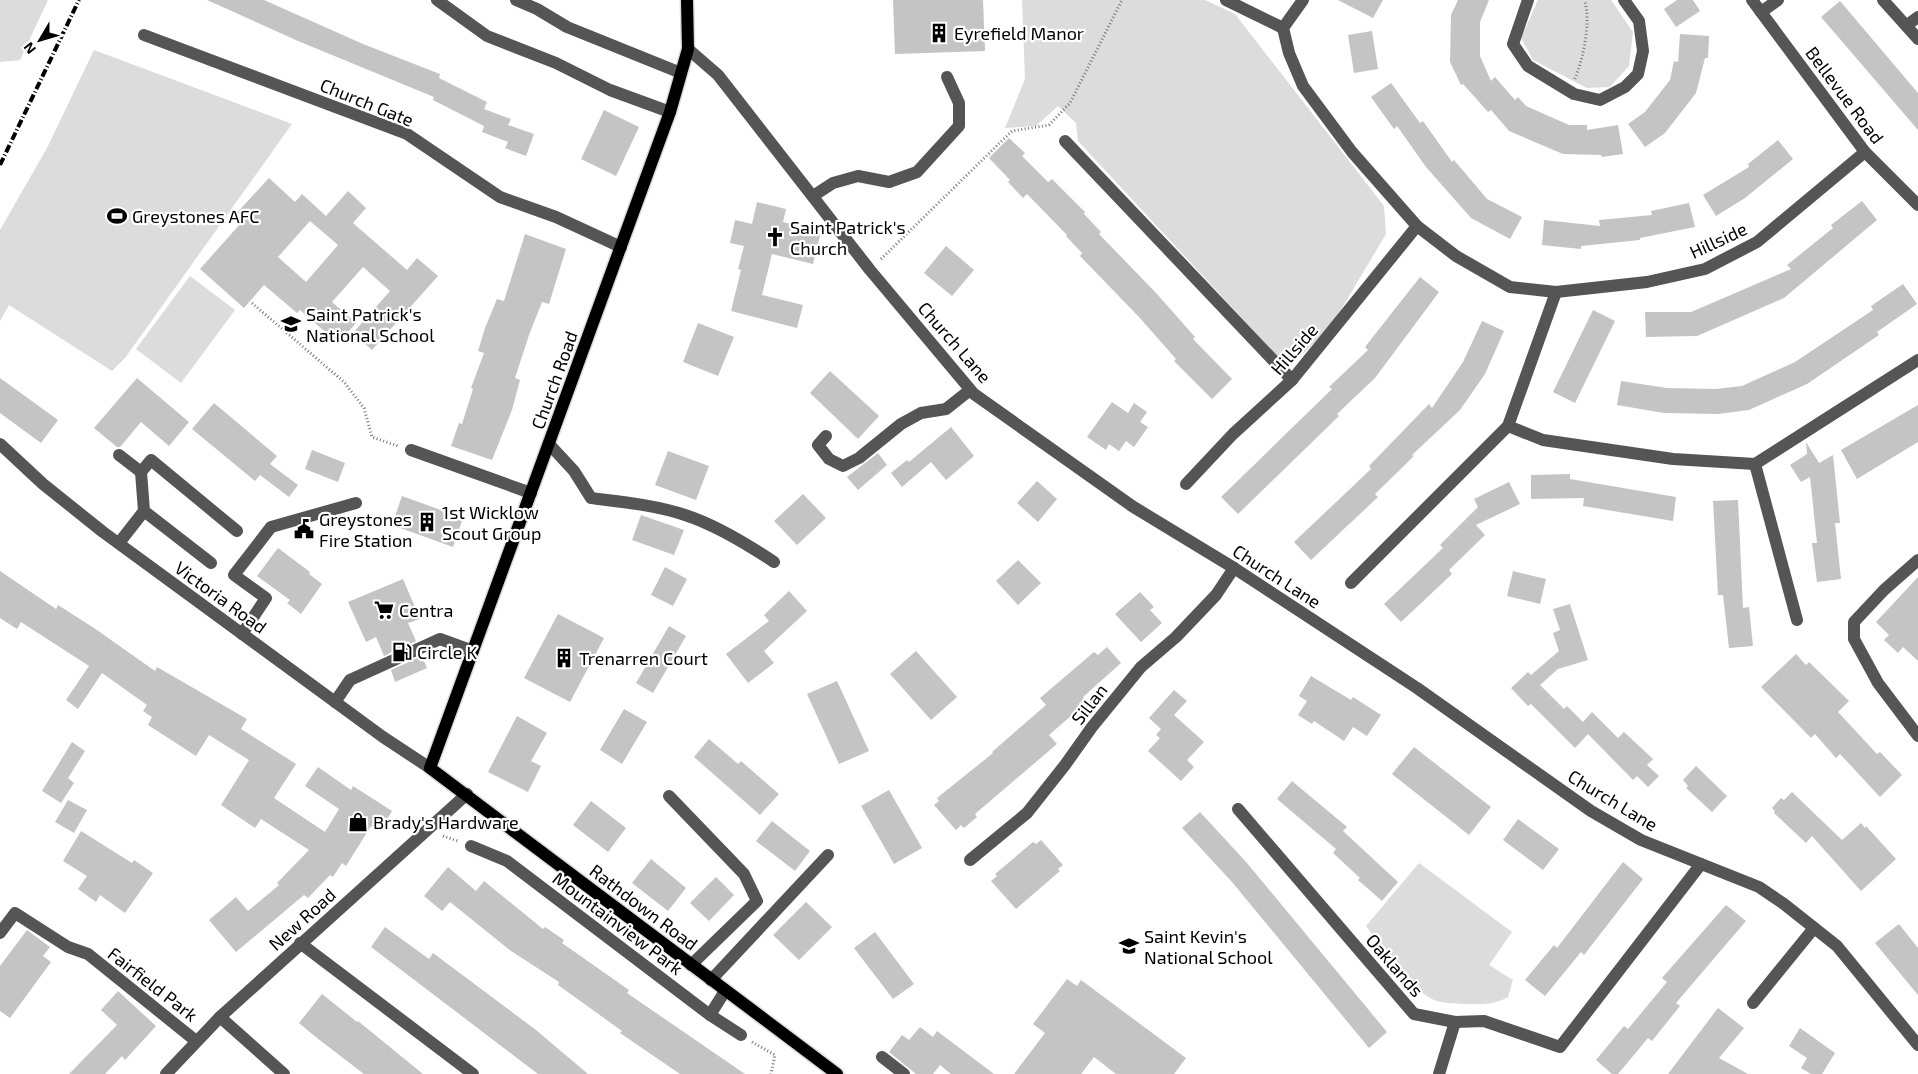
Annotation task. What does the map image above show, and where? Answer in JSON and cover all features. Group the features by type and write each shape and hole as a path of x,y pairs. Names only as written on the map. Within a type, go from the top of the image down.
{"main road":[{"name":"Church Road","path":"430,768 670,112 688,49 687,0"},
{"name":"Rathdown Road","path":"430,768 467,794 725,992 837,1074"}],"street":[{"path":"437,0 487,36 556,63 610,90 670,112"},
{"path":"516,0 537,9 567,28 681,73"},
{"path":"1226,0 1283,28 1303,0"},
{"path":"1528,0 1513,44 1528,66 1569,91 1600,100 1625,87 1638,74 1643,51 1639,21 1624,0"},
{"name":"Bellevue Road","path":"1752,0 1865,152 1918,205"},
{"path":"1761,12 1778,0"},
{"path":"1883,0 1918,39"},
{"path":"1907,25 1918,17"},
{"name":"Hillside","path":"1283,28 1289,53 1303,86 1352,152 1417,226 1456,256 1510,287 1556,292 1646,282 1705,269 1757,242 1865,152"},
{"name":"Church Gate","path":"144,35 407,134 500,197 556,218 621,247"},
{"name":"Church Lane","path":"688,49 718,75 870,270 970,390 1132,506 1234,568 1417,688 1591,811 1641,840 1759,887 1838,946 1918,1045"},
{"path":"813,196 833,183 858,176 889,182 916,172 959,126 959,103 947,77"},
{"path":"1065,141 1292,380"},
{"name":"Hillside","path":"1186,484 1233,434 1292,380 1417,226"},
{"path":"1351,583 1508,426 1556,292"},
{"path":"1508,426 1543,440 1673,459 1755,464 1918,360"},
{"path":"826,436 818,446 829,459 843,466 859,458 901,424 921,413 946,409 970,390"},
{"name":"Victoria Road","path":"0,444 42,484 119,544 430,768"},
{"path":"549,444 574,471 591,498 632,503 686,515 744,542 774,562"},
{"path":"411,450 531,493"},
{"path":"119,455 141,472"},
{"path":"119,544 144,511 141,472 151,460 237,531"},
{"path":"1755,464 1797,620"},
{"path":"242,634 266,598 234,575 271,527 356,503"},
{"path":"144,511 211,563"},
{"path":"1918,560 1884,590 1854,622 1854,639 1878,683 1918,736"},
{"name":"Sillan","path":"970,860 1027,813 1092,727 1141,667 1183,630 1216,595 1234,568"},
{"path":"336,702 350,680 440,639 473,651"},
{"name":"New Road","path":"166,1074 196,1040 220,1017 467,794"},
{"path":"668,796 744,874 757,900 691,965"},
{"name":"Oaklands","path":"1238,809 1414,1014 1455,1022 1484,1021 1560,1047 1700,864"},
{"name":"Mountainview Park","path":"471,846 507,861 710,1015 741,1035"},
{"path":"711,980 828,855"},
{"name":"Fairfield Park","path":"0,933 15,913 68,947 88,954 196,1040"},
{"path":"1753,1004 1814,928"},
{"path":"300,943 473,1074"},
{"path":"710,1015 725,992"},
{"path":"220,1017 284,1074"},
{"path":"1439,1074 1455,1022"},
{"path":"882,1057 904,1074"}],"path":[{"path":"870,270 1012,131 1049,125 1070,103 1122,0"},
{"path":"1569,91 1578,71 1585,38 1587,11 1585,2"},
{"path":"252,303 344,382 364,408 372,437 411,450"},
{"path":"427,830 471,846"},
{"path":"741,1035 775,1055 772,1074"}],"shaded area":[{"path":"0,0 48,0 20,60 0,62"},
{"path":"1022,0 1205,0 1235,14 1384,206 1386,234 1333,323 1303,354 1278,357 1078,141 1076,123 1058,106 1036,126 1005,128 1025,79"},
{"path":"1538,0 1611,0 1633,32 1629,66 1610,87 1587,88 1533,60 1521,38"},
{"name":"Greystones AFC","path":"94,50 292,124 125,358 112,371 9,305 0,321 0,230 47,148"},
{"path":"190,276 235,310 181,383 136,349"},
{"path":"1419,863 1512,932 1489,965 1513,980 1508,997 1491,1003 1454,1004 1437,1001 1428,997 1398,968 1366,926"}],"building":[{"path":"207,0 264,0 363,44 440,74 439,78 487,102 484,109 511,119 508,125 534,134 526,156 505,148 508,142 482,132 484,126 433,100 434,97 298,41"},
{"name":"Eyrefield Manor","path":"893,0 983,0 985,51 895,54"},
{"path":"1338,0 1383,0 1373,18"},
{"path":"1458,0 1489,0 1480,22 1480,56 1491,81 1495,77 1515,100 1518,97 1526,106 1569,125 1587,125 1587,130 1618,125 1623,154 1602,157 1601,155 1563,154 1509,131 1491,110 1488,112 1463,84 1461,85 1450,62 1451,15"},
{"path":"1677,0 1693,0 1700,11 1676,27 1664,9"},
{"path":"1840,1 1918,93 1918,130 1821,17"},
{"path":"1372,31 1378,69 1354,73 1348,35"},
{"path":"1680,34 1709,36 1708,58 1705,58 1696,93 1665,133 1645,147 1628,124 1645,112 1670,80 1674,61 1678,62"},
{"path":"1391,83 1420,123 1423,121 1452,162 1454,160 1487,199 1522,217 1510,239 1471,218 1426,167 1397,126 1394,129 1371,97"},
{"path":"604,110 639,127 616,176 581,159"},
{"path":"1009,138 1025,153 1022,156 1048,182 1052,179 1085,212 1084,214 1101,232 1099,234 1157,294 1195,337 1193,339 1232,379 1212,399 1174,361 1176,359 1139,317 1080,256 1082,253 1067,235 1027,194 1023,198 1008,182 1010,180 989,158"},
{"path":"1778,140 1793,159 1745,198 1716,216 1703,195 1749,167 1748,164"},
{"path":"269,178 295,202 302,194 326,216 348,191 366,208 353,223 407,270 417,258 438,276 372,350 353,333 390,291 363,267 332,302 356,323 338,343 300,310 297,313 264,285 244,308 200,269 240,224 233,217","holes":["310,221 338,245 306,282 278,257"]},
{"path":"1862,201 1877,220 1784,298 1697,336 1646,337 1645,312 1691,312 1791,269 1787,265 1833,228 1831,225"},
{"name":"Saint Patrick's Church","path":"757,202 786,209 783,222 821,232 813,264 772,254 762,295 803,305 797,328 731,311 741,270 738,269 744,246 730,243 735,220 752,224"},
{"path":"1689,203 1695,227 1640,238 1640,240 1581,246 1581,249 1542,245 1544,220 1600,226 1599,220 1652,215 1651,211"},
{"path":"525,234 566,249 549,304 542,302 529,335 515,378 520,380 512,410 492,460 451,446 459,423 462,424 473,389 471,388 484,353 478,351 485,328 497,299 504,301"},
{"path":"946,246 974,270 952,296 924,273"},
{"path":"1420,277 1439,292 1375,378 1337,414 1339,416 1238,514 1221,497 1332,389 1329,387 1368,350 1365,347"},
{"path":"1903,284 1917,304 1877,332 1879,335 1807,384 1749,410 1718,414 1664,413 1617,405 1621,381 1667,388 1716,389 1742,386 1795,362 1873,310 1871,306"},
{"path":"1593,310 1615,321 1575,403 1553,392"},
{"path":"1482,321 1504,331 1485,374 1460,410 1412,455 1414,456 1375,494 1378,497 1311,560 1294,542 1371,469 1369,466 1429,404 1432,408 1463,362"},
{"path":"698,323 734,337 718,376 683,362"},
{"path":"830,371 879,416 858,439 810,393"},
{"path":"0,378 58,420 41,443 0,413"},
{"path":"137,378 189,422 169,446 141,422 120,447 117,447 94,428"},
{"path":"1112,402 1128,413 1134,403 1147,412 1140,422 1148,427 1134,447 1126,441 1119,451 1109,444 1106,450 1087,437"},
{"path":"214,403 277,456 270,464 298,485 289,497 260,475 255,481 192,429"},
{"path":"1918,405 1918,442 1857,479 1841,450"},
{"path":"951,427 974,456 946,480 931,462 902,487 891,473 907,460 909,462"},
{"path":"1806,442 1819,463 1833,455 1840,523 1835,523 1841,579 1817,582 1812,543 1817,543 1810,477 1801,482 1790,465 1807,454"},
{"path":"312,450 345,463 338,482 305,469"},
{"path":"668,451 709,466 696,500 655,485"},
{"path":"878,453 887,465 858,490 847,477"},
{"path":"1570,474 1570,479 1676,497 1673,521 1583,506 1584,498 1531,499 1531,475"},
{"path":"1037,481 1057,499 1038,522 1017,503"},
{"path":"1509,482 1520,504 1476,525 1485,535 1449,570 1452,574 1401,622 1384,604 1443,548 1440,545 1478,507 1474,499"},
{"path":"803,494 826,518 797,545 774,521"},
{"name":"1st Wicklow Scout Group","path":"402,496 463,518 453,547 392,525"},
{"path":"1738,500 1743,608 1749,607 1753,646 1729,648 1723,595 1718,595 1713,501"},
{"path":"641,515 684,530 674,555 632,540"},
{"path":"278,548 310,572 309,574 322,584 301,614 287,603 290,600 257,576"},
{"path":"1018,560 1041,583 1018,605 996,581"},
{"path":"665,567 687,579 673,606 651,595"},
{"path":"0,571 56,609 58,605 94,628 155,671 157,667 247,719 241,729 296,764 274,798 325,832 339,809 305,786 318,767 351,790 353,786 392,811 380,831 371,826 346,866 342,863 333,877 330,875 308,898 304,895 236,952 209,920 236,897 248,911 279,885 277,883 309,850 261,819 255,828 221,805 249,760 209,735 196,756 148,725 152,717 143,711 147,705 102,673 78,709 66,700 89,666 21,622 17,629 0,618"},
{"path":"1513,571 1546,579 1540,604 1507,596"},
{"path":"1918,577 1918,661 1903,647 1898,653 1884,640 1889,635 1876,622"},
{"name":"Centra","path":"403,579 420,619 408,623 416,641 384,656 376,637 366,642 348,602"},
{"path":"789,591 807,611 764,651 774,663 748,683 726,654 769,621 764,615"},
{"path":"1140,592 1154,607 1150,610 1162,623 1141,642 1115,614"},
{"path":"1570,604 1588,660 1558,669 1540,685 1564,709 1567,706 1583,722 1592,712 1618,738 1624,732 1653,759 1647,765 1659,776 1648,787 1637,776 1633,780 1588,734 1575,748 1531,704 1528,706 1511,688 1528,672 1531,675 1559,651 1553,633 1560,630 1553,609"},
{"name":"Trenarren Court","path":"558,614 604,638 570,702 524,678"},
{"path":"669,626 686,636 653,693 636,683"},
{"path":"1107,647 1121,663 1083,697 1087,702 1049,735 1057,744 975,814 977,817 964,828 961,825 956,830 934,805 939,801 937,798 993,753 1046,705 1040,698 1094,652 1098,655"},
{"path":"916,651 957,697 931,720 890,674"},
{"path":"1796,654 1806,665 1809,662 1849,701 1838,712 1877,754 1880,752 1902,775 1880,797 1840,754 1836,758 1815,734 1811,738 1761,687"},
{"path":"422,656 427,668 395,682 391,670"},
{"path":"1311,676 1351,700 1353,697 1381,715 1367,736 1353,727 1344,741 1314,721 1312,724 1298,715 1307,701 1299,696"},
{"path":"837,681 869,751 839,764 807,694"},
{"path":"1174,690 1187,701 1174,715 1204,742 1187,760 1194,767 1181,781 1148,751 1160,738 1156,735 1161,729 1149,718"},
{"path":"624,709 647,722 622,764 600,750"},
{"path":"517,716 547,733 531,761 541,766 528,792 488,772"},
{"path":"709,739 738,764 741,761 779,794 760,815 694,757"},
{"path":"72,742 85,751 68,778 74,783 61,803 42,791"},
{"path":"1414,747 1491,807 1469,835 1392,774"},
{"path":"1696,766 1727,796 1712,812 1686,788 1688,786 1683,780"},
{"path":"1292,781 1347,827 1343,831 1398,882 1382,901 1358,880 1360,878 1333,853 1336,849 1277,799"},
{"path":"889,790 922,848 894,864 861,806"},
{"path":"1792,792 1842,840 1861,823 1896,859 1861,891 1812,836 1806,843 1774,813 1775,811 1772,808 1781,798 1784,800"},
{"path":"68,800 87,810 74,833 55,822"},
{"path":"591,801 626,828 608,852 573,825"},
{"path":"1200,812 1247,863 1387,1032 1369,1048 1232,882 1182,828"},
{"path":"1518,819 1559,849 1543,870 1503,840"},
{"path":"772,821 810,851 795,871 756,841"},
{"path":"81,831 132,863 134,860 153,873 125,913 100,895 96,902 78,889 87,876 63,861"},
{"path":"1041,840 1063,865 1058,869 1060,871 1016,909 991,881 997,876 995,874 1033,842 1036,844"},
{"path":"651,859 686,888 668,911 632,883"},
{"path":"1623,862 1643,879 1584,955 1581,952 1545,996 1525,980 1554,945 1557,948"},
{"path":"448,867 476,891 484,881 543,929 545,927 564,940 562,943 629,990 627,993 745,1074 680,1074 620,1033 622,1031 558,985 559,982 511,951 450,902 442,911 424,896"},
{"path":"716,877 734,895 709,921 690,903"},
{"path":"806,902 832,927 799,960 773,935"},
{"path":"1726,905 1746,921 1676,1003 1680,1006 1652,1041 1648,1038 1618,1074 1612,1074 1596,1060 1624,1026 1628,1029 1667,982 1662,978"},
{"path":"1899,924 1918,948 1918,995 1875,943"},
{"path":"385,927 429,959 433,953 536,1030 588,1074 538,1074 371,947"},
{"path":"27,930 50,947 43,956 51,962 10,1018 0,1011 0,966"},
{"path":"875,932 914,984 893,999 854,948"},
{"path":"1067,979 1077,986 1081,980 1186,1058 1174,1074 1116,1074 1094,1057 1081,1074 1014,1074 1045,1033 1033,1024"},
{"path":"118,991 156,1026 125,1060 122,1056 105,1074 69,1074 117,1025 101,1010"},
{"path":"322,994 423,1074 364,1074 317,1038 299,1023"},
{"path":"1718,1008 1744,1028 1719,1058 1748,1074 1668,1074"},
{"path":"920,1027 933,1037 937,1031 994,1074 951,1074 940,1065 933,1074 916,1074 889,1052 902,1035 909,1040"},
{"path":"1800,1028 1835,1053 1822,1074 1811,1074 1801,1068 1807,1058 1789,1046"}],"railway":[{"path":"0,165 79,0"}],"place":[{"name":"Eyrefield Manor","path":"939,33"},
{"name":"Greystones AFC","path":"117,216"},
{"name":"Saint Patrick's Church","path":"775,237"},
{"name":"Saint Patrick's National School","path":"291,324"},
{"name":"1st Wicklow Scout Group","path":"427,522"},
{"name":"Greystones Fire Station","path":"304,529"},
{"name":"Centra","path":"384,610"},
{"name":"Circle K","path":"402,652"},
{"name":"Trenarren Court","path":"564,658"},
{"name":"Brady's Hardware","path":"358,822"},
{"name":"Saint Kevin's National School","path":"1129,946"}]}
